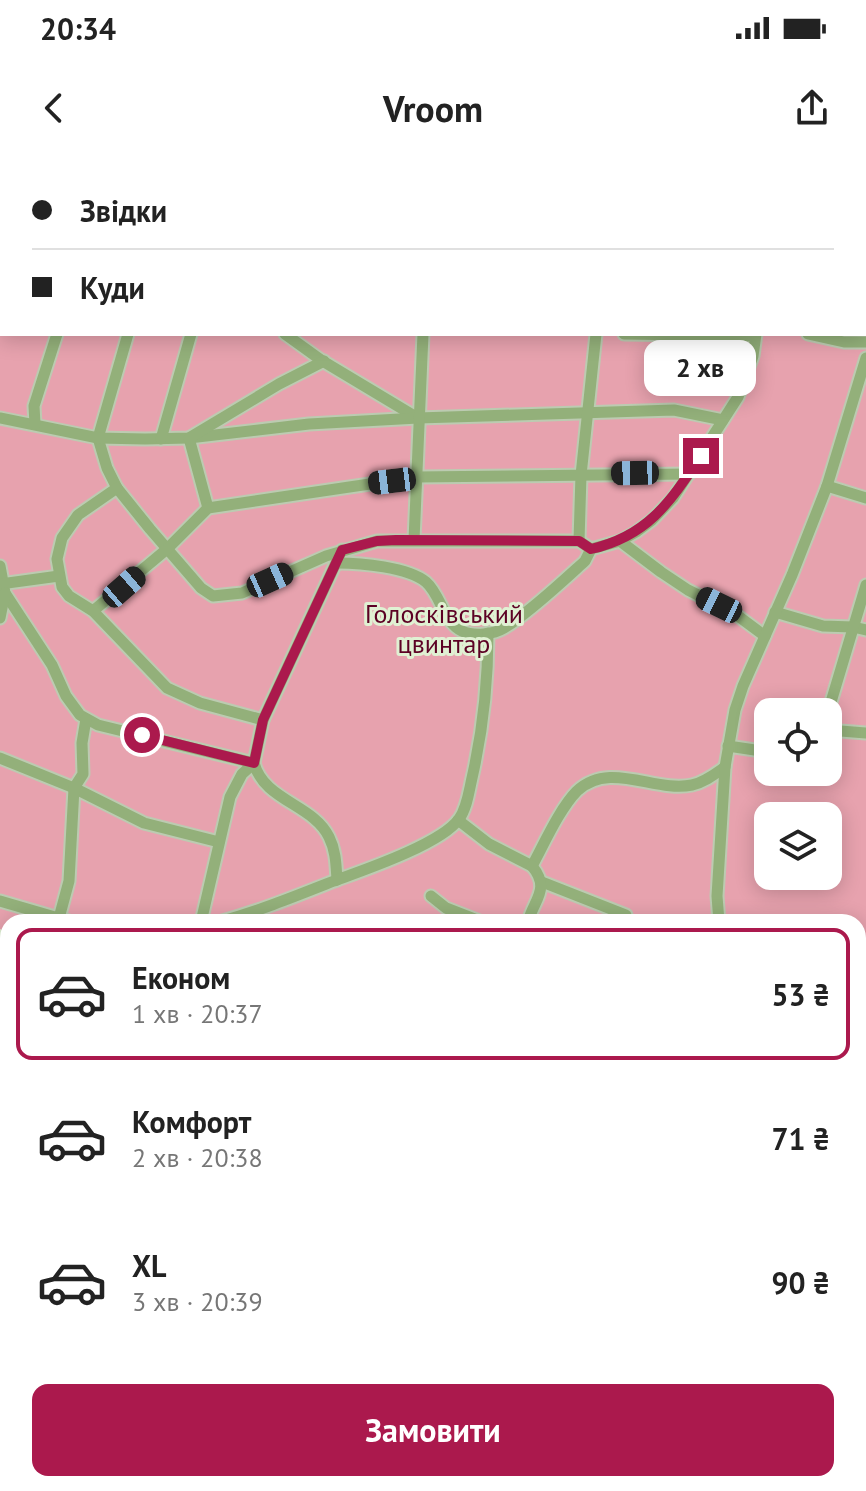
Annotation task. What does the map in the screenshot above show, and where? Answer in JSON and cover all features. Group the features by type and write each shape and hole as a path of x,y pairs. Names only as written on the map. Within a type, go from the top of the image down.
{"street":[{"path":"35,424 34,406 56,336"},
{"path":"127,336 98,438 107,468 117,488 167,549 201,588 219,597 242,593 347,549 377,541 579,541 591,549"},
{"path":"161,439 190,336"},
{"path":"288,336 418,418"},
{"path":"414,540 423,336"},
{"path":"579,541 581,475 596,336"},
{"path":"337,563 355,563 417,577 430,586 448,616 462,631 488,633 503,629 585,561 591,549 620,541 661,512 738,397 753,356 755,336"},
{"path":"818,336 844,342 866,342"},
{"path":"718,914 725,767 743,686 827,486 866,358"},
{"path":"189,438 324,361"},
{"path":"0,418 98,438 161,439 309,424 418,418 674,410 723,420"},
{"path":"189,438 208,508"},
{"path":"93,611 167,549 208,508 417,477 689,474"},
{"path":"827,486 866,498"},
{"path":"117,488 93,503 68,527 58,549 59,576 69,596 93,611 167,688 200,703 263,720"},
{"path":"620,541 688,590 734,613 765,636"},
{"path":"337,880 335,857 325,830 262,782 254,763 263,720 337,563 347,549"},
{"path":"347,549 355,563"},
{"path":"0,566 3,586 0,618"},
{"path":"3,586 59,576"},
{"path":"832,698 866,585"},
{"path":"3,586 52,665 66,696 86,719 98,725 254,763"},
{"path":"775,612 823,626 866,630"},
{"path":"244,914 382,864 438,835 458,820 479,746 488,676 488,633"},
{"path":"60,914 69,881 74,788 83,774 82,743 86,719"},
{"path":"842,731 866,733"},
{"path":"728,746 754,750"},
{"path":"0,758 74,788 144,823 219,842"},
{"path":"203,914 225,814 235,786 254,763"},
{"path":"532,866 570,800 577,791 596,779 621,778 678,787 704,781 725,767"},
{"path":"458,820 489,844 532,866 542,882 623,914"},
{"path":"531,914 542,882"},
{"path":"431,896 446,908 461,914"},
{"path":"0,901 45,914"}],"green space":[{"name":"Голосківський цвинтар","path":"0,336 866,336 866,914 0,914"}],"route":[{"path":"142,735 254,763 263,720 342,550 377,541 396,540 579,541 591,549 620,541 652,520 673,498 701,456"}]}
